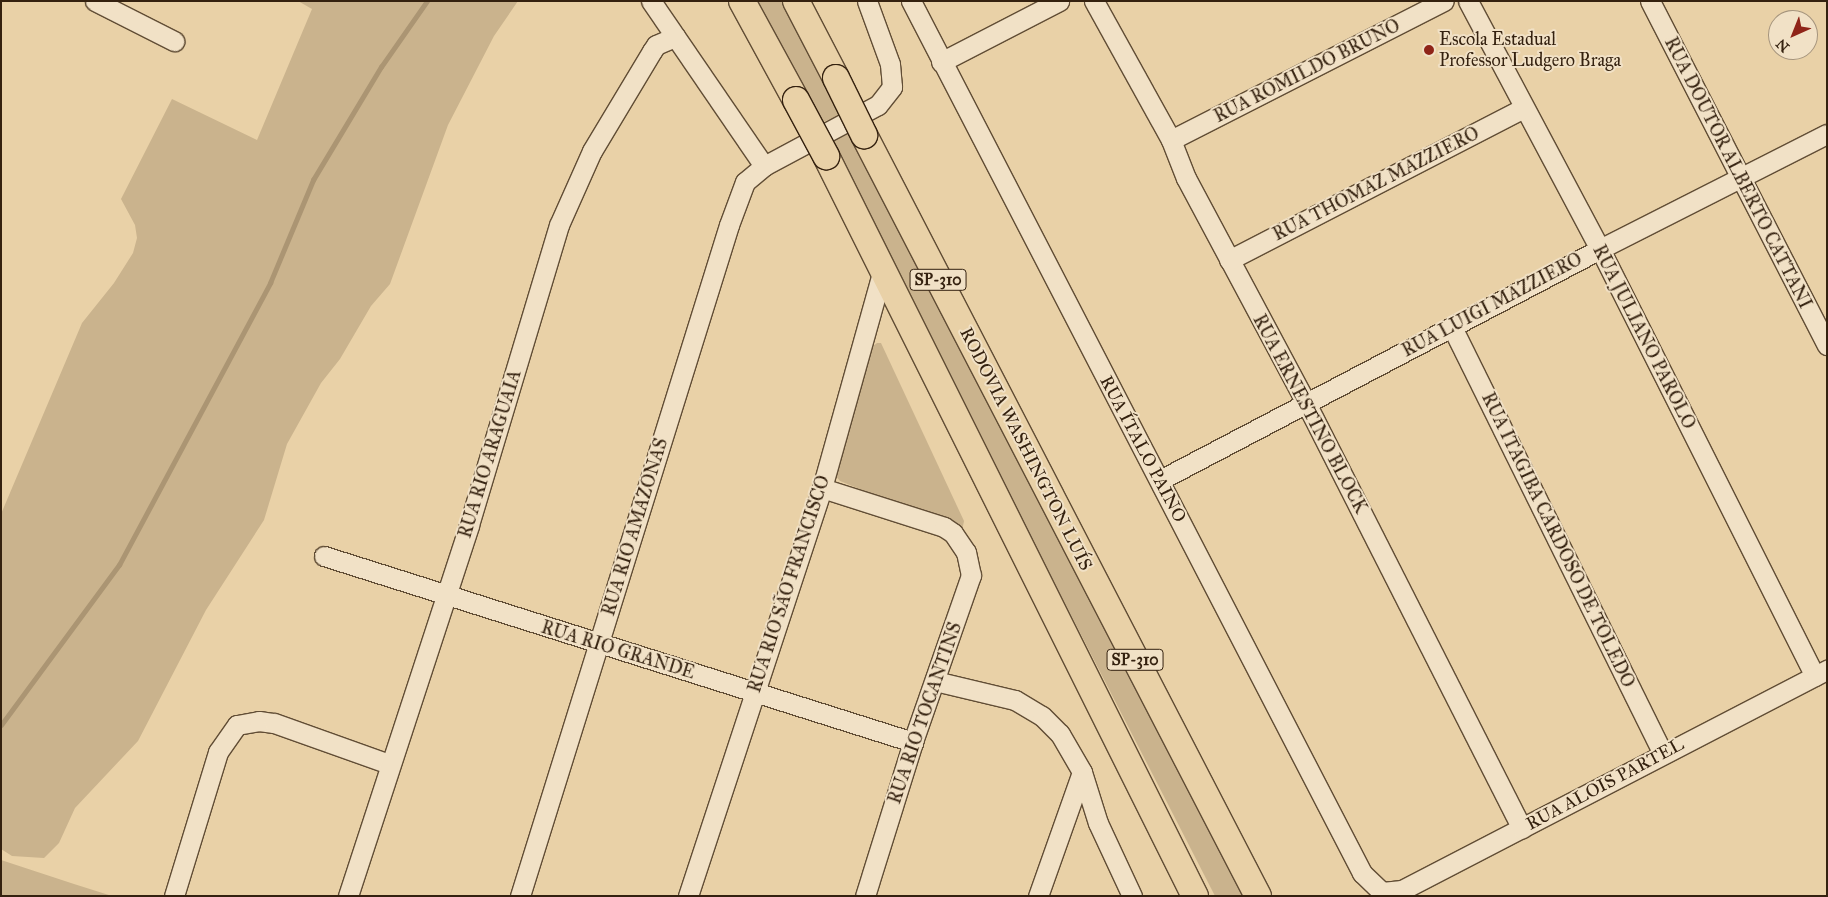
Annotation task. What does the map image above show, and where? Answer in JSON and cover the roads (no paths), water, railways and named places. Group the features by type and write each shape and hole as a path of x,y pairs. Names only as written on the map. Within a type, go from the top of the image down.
{"highway":[{"name":"SP-310","path":"742,1 826,156 1195,896"},
{"name":"RODOVIA WASHINGTON LUÍS","path":"796,1 1258,896"}],"street":[{"path":"94,1 174,41"},
{"path":"650,1 764,166"},
{"name":"RUA RIO AMAZONAS","path":"520,896 729,225 745,182 764,166 878,105 887,96 892,75 867,1"},
{"name":"RUA ÍTALO PAINO","path":"911,1 940,62 1160,480 1362,872 1382,892"},
{"path":"940,62 1059,1"},
{"name":"RUA ERNESTINO BLOCK","path":"1094,1 1171,140 1186,178 1306,403 1522,828"},
{"name":"RUA ROMILDO BRUNO","path":"1171,140 1444,1"},
{"name":"RUA JULIANO PAROLO","path":"1468,1 1523,108 1600,249 1821,673"},
{"name":"RUA DOUTOR ALBERTO CATTANI","path":"1650,1 1827,345"},
{"name":"RUA RIO ARAGUAIA","path":"348,896 389,764 445,596 559,225 574,186 652,50 656,45 675,37"},
{"name":"RUA THOMAZ MAZZIERO","path":"1229,260 1523,108"},
{"name":"RUA LUIGI MAZZIERO","path":"1160,480 1600,249 1827,134"},
{"name":"RUA RIO SÃO FRANCISCO","path":"688,896 822,488 883,270"},
{"name":"RUA ITAGIBA CARDOSO DE TOLEDO","path":"1452,327 1663,753"},
{"name":"RUA RIO TOCANTINS","path":"822,488 916,516 953,533 966,552 971,575 913,742 865,896"},
{"name":"RUA RIO GRANDE","path":"324,556 445,596 913,742"},
{"name":"RUA ALOIS PARTEL","path":"1382,892 1402,890 1663,753 1821,673"},
{"path":"935,681 1015,700 1042,716 1060,734 1082,772 1098,823 1132,896"},
{"path":"174,896 218,752 238,725 259,721 294,729 389,764"},
{"path":"1038,896 1082,772"}],"waterway":[{"path":"1,725 119,565 270,283 313,180 381,67 427,1"}],"place":[{"name":"Escola Estadual Professor Ludgero Braga","path":"1429,50"}]}
